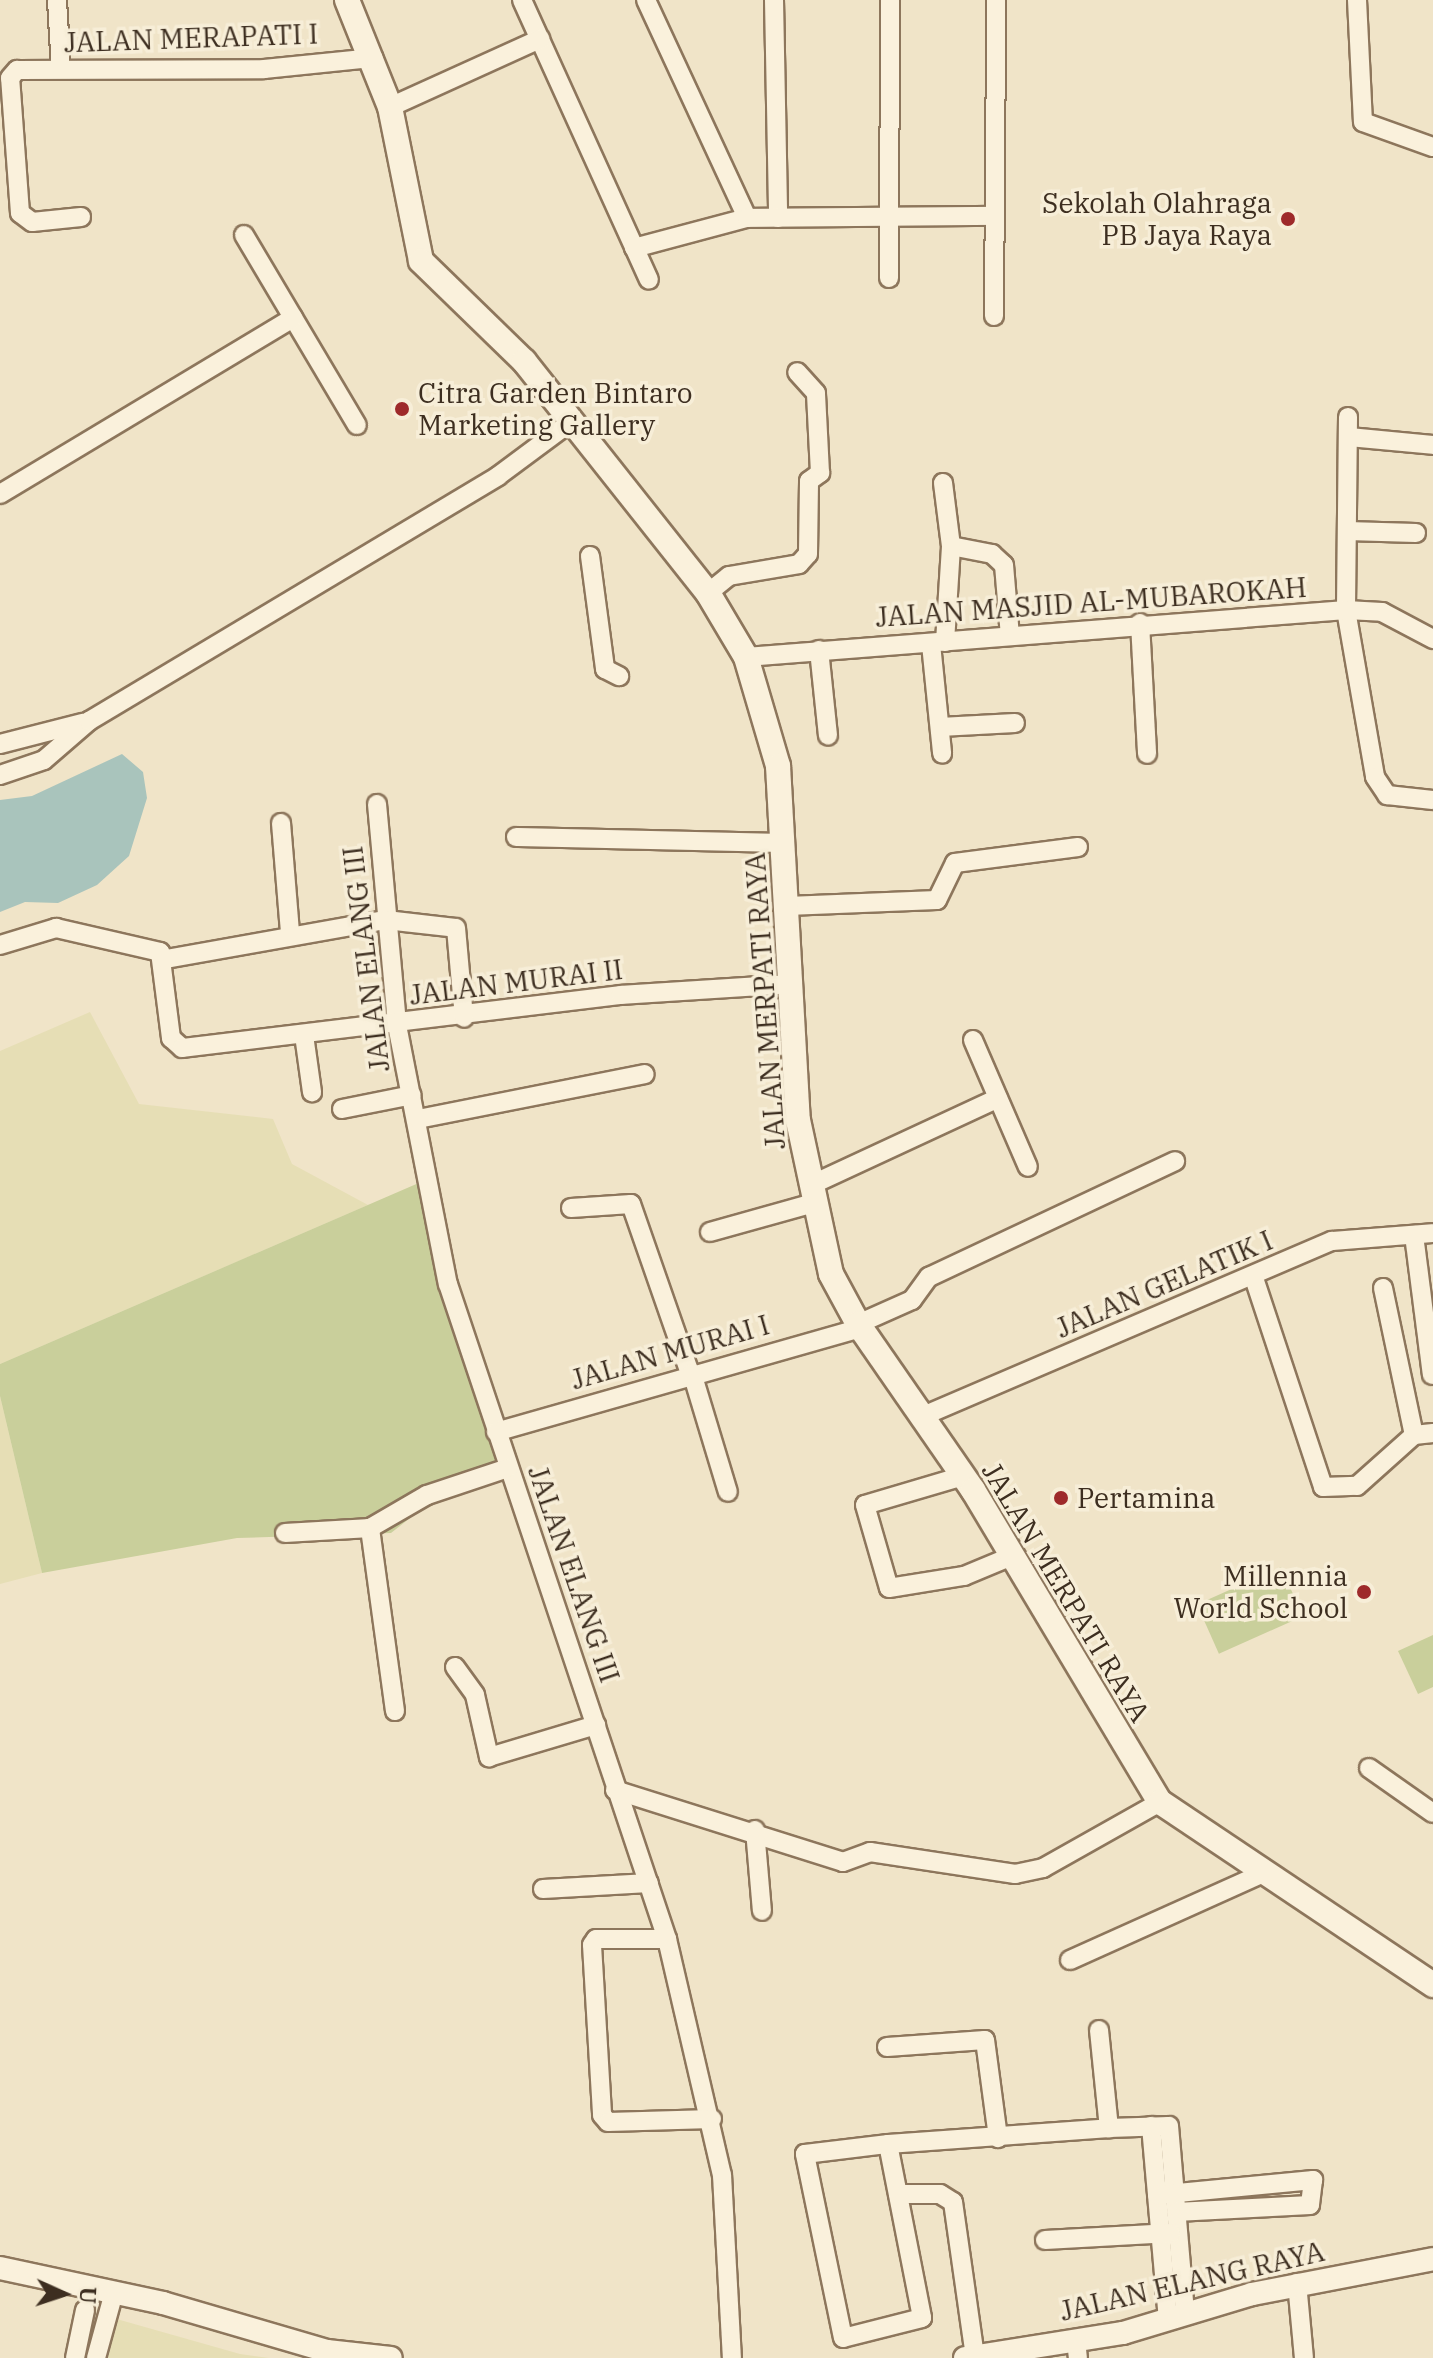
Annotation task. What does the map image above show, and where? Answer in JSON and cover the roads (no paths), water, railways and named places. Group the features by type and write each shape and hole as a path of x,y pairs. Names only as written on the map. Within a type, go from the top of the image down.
{"main road":[{"name":"JALAN MERPATI RAYA","path":"347,0 373,58 390,107 421,261 524,361 708,593 746,657 778,766 785,843 798,1120 831,1274 860,1326 963,1476 1160,1802 1261,1874 1429,1978"}],"street":[{"path":"57,0 61,69"},
{"path":"522,0 649,280"},
{"path":"646,0 747,218"},
{"path":"774,0 778,218"},
{"path":"889,278 890,0"},
{"path":"994,316 996,0"},
{"path":"1357,0 1363,122 1433,147"},
{"path":"390,107 540,39"},
{"name":"JALAN MERAPATI I","path":"81,217 32,222 20,213 12,73 61,69 264,69 373,58"},
{"path":"634,248 747,218 995,216"},
{"path":"244,235 357,425"},
{"path":"0,494 293,318"},
{"path":"708,593 729,576 799,564 808,554 809,481 820,473 816,393 797,372"},
{"path":"1348,417 1346,610 1375,777 1387,795 1433,800"},
{"path":"0,775 44,760 89,721 498,476 572,421"},
{"path":"1349,437 1433,445"},
{"path":"942,753 938,643 951,546 943,483"},
{"path":"1347,531 1416,533"},
{"path":"951,546 992,554 1004,565 1010,636"},
{"path":"590,556 605,669 619,676"},
{"name":"JALAN MASJID AL-MUBAROKAH","path":"746,657 938,643 1140,623 1346,610 1382,612 1433,639"},
{"path":"1140,623 1147,754"},
{"path":"819,650 828,736"},
{"path":"0,744 89,721"},
{"path":"940,727 1015,723"},
{"name":"JALAN ELANG III","path":"377,804 397,1025 418,1119 448,1284 667,1939 712,2119 727,2209 732,2358"},
{"path":"281,823 290,933"},
{"path":"516,837 785,843"},
{"path":"787,906 937,900 955,863 1078,847"},
{"path":"0,945 56,928 129,940 166,959 290,933 386,920 461,932 464,1018"},
{"name":"JALAN MURAI II","path":"166,959 171,1038 178,1045 464,1018 621,995 791,984"},
{"path":"304,1035 312,1092"},
{"path":"973,1040 1028,1167"},
{"path":"418,1119 645,1074"},
{"path":"342,1109 412,1095"},
{"path":"710,1232 812,1194 998,1098"},
{"name":"JALAN MURAI I","path":"496,1432 860,1326 912,1300 929,1277 1175,1161"},
{"path":"571,1208 631,1204 691,1373 728,1492"},
{"path":"1424,1234 1432,1375"},
{"name":"JALAN GELATIK I","path":"923,1416 1254,1278 1332,1241 1424,1234"},
{"path":"1254,1278 1323,1487 1357,1486 1424,1434 1383,1288"},
{"path":"285,1533 370,1528 427,1495 508,1468"},
{"path":"963,1476 865,1505 889,1588 964,1576 1012,1556"},
{"path":"370,1528 395,1711"},
{"path":"455,1667 475,1695 489,1757 596,1725"},
{"path":"1369,1768 1433,1813"},
{"path":"615,1790 755,1830 843,1862 870,1852 1015,1874 1043,1868 1160,1802"},
{"path":"755,1830 762,1911"},
{"path":"1070,1960 1261,1874"},
{"path":"543,1889 649,1883"},
{"path":"667,1939 596,1939 592,1945 602,2115 608,2122 712,2119"},
{"path":"1099,2030 1109,2128"},
{"path":"887,2047 985,2040 998,2138"},
{"path":"888,2144 922,2318 843,2338 803,2158 888,2144 1109,2128 1151,2126 1169,2200 1168,2234 1176,2317"},
{"path":"1310,2179 1315,2201 1169,2200 1310,2179"},
{"path":"898,2194 940,2194 953,2202 970,2357"},
{"path":"1168,2234 1169,2200"},
{"path":"1045,2240 1168,2234"},
{"name":"JALAN ELANG RAYA","path":"970,2357 1077,2349 1297,2283 1433,2259"},
{"path":"0,2268 114,2292 327,2351 391,2358"},
{"path":"1297,2283 1304,2358"},
{"path":"96,2358 114,2292"},
{"path":"75,2358 85,2310"}],"water":[{"path":"122,754 143,772 147,798 129,856 97,885 58,903 25,902 0,912 0,800 32,796"}],"place":[{"name":"Sekolah Olahraga PB Jaya Raya","path":"1288,219"},
{"name":"Citra Garden Bintaro Marketing Gallery","path":"402,409"},
{"name":"Pertamina","path":"1061,1498"},
{"name":"Millennia World School","path":"1364,1592"}]}
